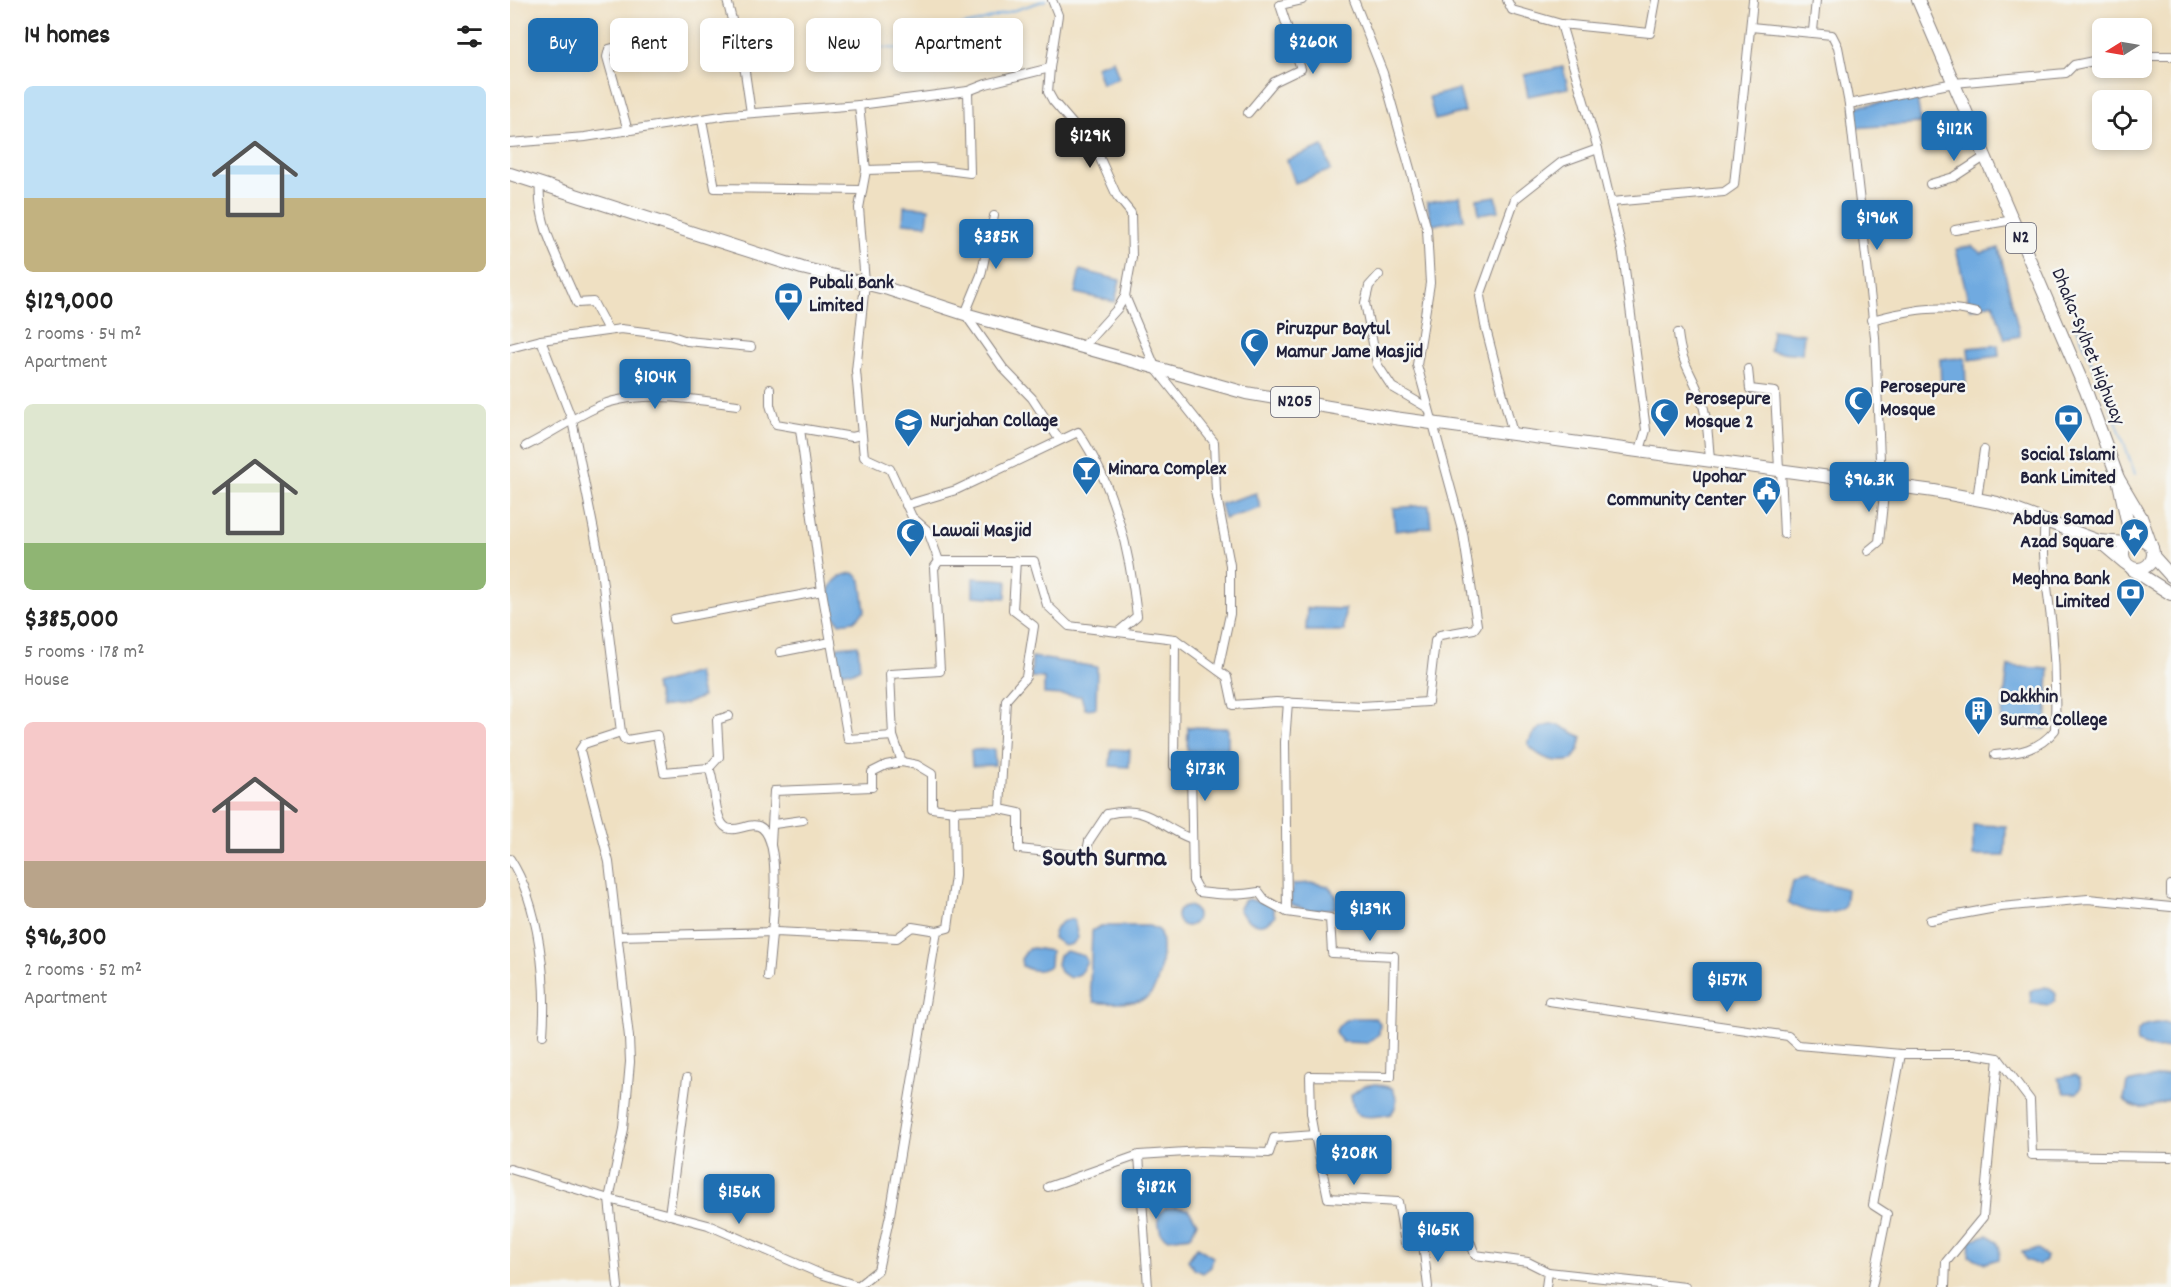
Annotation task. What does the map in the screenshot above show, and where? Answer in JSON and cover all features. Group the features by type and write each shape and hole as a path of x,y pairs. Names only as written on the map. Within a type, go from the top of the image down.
{"highway":[{"name":"Dhaka-Sylhet Highway","path":"1918,0 2086,392 2118,478"},
{"name":"N205","path":"510,174 802,268 864,283 1082,348 1246,393 1433,423 1640,450 1977,499 1997,503 2099,541 2129,566"},
{"name":"N2","path":"2118,478 2128,539"},
{"name":"N2","path":"2118,478 2141,517 2152,552 2171,576"},
{"name":"N205","path":"2099,541 2128,539"},
{"path":"2129,566 2147,567 2152,552 2140,539 2128,539 2122,553 2129,566 2171,594"}],"street":[{"path":"727,0 745,72 751,113"},
{"path":"1248,113 1274,82 1302,69 1280,5 1302,0"},
{"path":"939,561 1034,561 1047,605 1069,626 1175,639 1227,677 1233,705 1288,702 1361,706 1428,702 1435,641 1440,634 1474,629 1477,625 1463,533 1417,365 1430,283 1427,229 1383,73 1354,0"},
{"path":"1508,0 1512,10 1561,24 1650,33 1656,0"},
{"path":"1611,202 1724,192 1734,185 1753,0"},
{"path":"1813,31 1816,0"},
{"path":"1053,2 1058,15 1048,92 1053,101 1097,152 1117,196 1131,213 1132,257 1125,296 1118,308 1082,348"},
{"path":"1561,24 1598,149 1623,254 1646,430 1640,450"},
{"path":"1750,27 1813,31 1832,35 1835,41 1849,104 1871,320 1875,338 1883,484 1879,543 1868,551"},
{"path":"610,49 607,57 610,68"},
{"path":"2152,56 2171,56"},
{"path":"1849,104 1954,84 2066,73 2074,65 2092,61"},
{"path":"510,143 628,131 751,113 859,105 968,91 986,84 1050,68"},
{"path":"611,72 628,131"},
{"path":"866,170 931,168 970,173 968,91"},
{"path":"859,105 866,170 859,208 864,283 856,371 864,457 890,469 912,517 928,531 939,561"},
{"path":"702,120 715,188 861,190"},
{"path":"1513,434 1485,325 1480,296 1515,199 1562,162 1598,149"},
{"path":"1930,184 1954,177 1986,156"},
{"path":"540,183 538,201 546,230 577,303 593,302 608,330"},
{"path":"994,216 981,275 965,314 1003,368 1032,398 1059,439"},
{"path":"1954,230 2013,220"},
{"path":"1379,276 1369,285 1365,303 1377,364 1392,387 1429,408"},
{"path":"1125,296 1156,369 1214,442 1216,492 1230,565 1230,614 1218,670"},
{"path":"1871,320 1912,309 1959,309 1977,313"},
{"path":"510,348 542,340 621,329 669,335 687,341 751,347"},
{"path":"1678,333 1681,357 1696,385 1704,412 1710,460"},
{"path":"542,340 572,420 600,561 621,732 624,739 657,735 664,772 709,768 719,757 717,720 729,716"},
{"path":"1748,369 1750,389 1775,392 1784,534"},
{"path":"770,389 770,405 776,424 852,437 861,435"},
{"path":"526,446 597,406 649,397 681,398 737,405"},
{"path":"800,429 822,591 848,739 893,736"},
{"path":"906,505 956,490 1059,439 1078,432 1095,457 1124,535 1132,569 1137,616 1118,632"},
{"path":"1977,499 1984,450"},
{"path":"1995,755 2014,754 2044,743 2055,730 2052,626 2046,599 2042,543 2045,520"},
{"path":"1000,809 1006,700 1026,677 1034,626 1013,610 1016,560"},
{"path":"902,762 893,736 890,674 940,671 934,568 939,561"},
{"path":"674,619 822,591"},
{"path":"1175,639 1174,766 1191,770 1193,881 1199,892 1242,895 1260,892 1265,900 1287,912 1330,918 1332,953 1394,956 1391,1077 1310,1076 1311,1113 1328,1198 1398,1202 1405,1243 1471,1244 1475,1255 1528,1262 1548,1272 1685,1287"},
{"path":"780,652 831,642"},
{"path":"1287,912 1285,742 1288,702"},
{"path":"618,1287 609,1199 624,1130 630,1062 609,862 580,750 584,744 621,732"},
{"path":"771,845 774,824 774,791 872,787 872,772 886,765 902,762 917,765 932,774 931,807 954,811 1000,809 1019,813 1019,849 1086,856 1089,841 1107,814 1119,812 1152,815 1180,835 1192,839"},
{"path":"709,768 719,819 725,827 734,830 756,825 764,828 771,845 776,880 768,977"},
{"path":"618,936 770,933 897,938 912,927 937,931 948,928 955,876 954,811"},
{"path":"774,824 803,820"},
{"path":"510,859 521,875 535,929 546,998 543,1035"},
{"path":"2171,885 2171,895"},
{"path":"1930,920 2001,907 2088,899 2171,907"},
{"path":"510,1169 609,1199 708,1225 810,1270 858,1286 878,1270 937,931"},
{"path":"1549,1001 1788,1035 1798,1045 1901,1054 1974,1054 1998,1058 2030,1100 2032,1155 2171,1157"},
{"path":"1872,1287 1887,1214 1873,1205 1901,1054"},
{"path":"1945,1287 1946,1262 1983,1217 1998,1058"},
{"path":"669,1215 687,1078"},
{"path":"1048,1187 1139,1155 1201,1151 1269,1153 1274,1138 1315,1135"},
{"path":"1139,1155 1148,1287"},
{"path":"1423,1243 1428,1287"},
{"path":"1546,1287 1548,1272"}],"water":[{"path":"1113,60 1119,78 1102,84 1096,66"},
{"path":"1563,67 1568,88 1528,96 1524,75"},
{"path":"1459,89 1465,112 1435,120 1429,97"},
{"path":"1917,98 1921,123 1854,128 1852,107"},
{"path":"1323,146 1331,170 1295,183 1287,160"},
{"path":"1460,196 1464,219 1432,225 1427,202"},
{"path":"1496,196 1499,211 1479,214 1477,199"},
{"path":"904,206 929,208 927,225 903,223"},
{"path":"1972,246 1981,253 1999,248 2020,336 2005,339 1993,303 1970,309 1956,249"},
{"path":"1080,270 1120,280 1115,302 1075,293"},
{"path":"1772,330 1804,334 1802,354 1770,351"},
{"path":"1998,345 1999,356 1969,360 1968,348"},
{"path":"1965,358 1966,389 1941,390 1940,359"},
{"path":"1256,493 1261,508 1224,519 1220,504"},
{"path":"1429,505 1431,527 1395,531 1393,508"},
{"path":"854,573 861,580 865,611 854,621 840,623 830,608 829,592 837,579"},
{"path":"973,578 1007,580 1006,598 973,596"},
{"path":"1307,608 1345,609 1344,631 1306,631"},
{"path":"858,645 860,668 853,672 840,671 836,652 838,647"},
{"path":"1032,657 1097,667 1096,708 1085,709 1081,696 1044,694 1044,678 1031,677"},
{"path":"2008,666 2049,669 2046,729 2001,725"},
{"path":"697,672 702,697 685,704 660,707 655,685"},
{"path":"1550,725 1559,725 1582,737 1579,750 1572,760 1548,759 1528,745 1536,731"},
{"path":"1188,727 1228,728 1228,752 1217,752 1217,756 1187,751"},
{"path":"994,749 995,765 972,766 971,750"},
{"path":"1111,749 1130,750 1129,767 1110,766"},
{"path":"1973,825 2006,826 2005,856 1973,856"},
{"path":"1806,878 1847,889 1845,907 1824,913 1793,906 1788,902 1793,881"},
{"path":"1314,883 1328,886 1337,897 1337,908 1309,911 1290,904 1293,884"},
{"path":"1248,899 1272,905 1275,916 1261,924 1247,919 1239,910 1244,901"},
{"path":"1187,906 1194,909 1197,916 1194,923 1187,926 1180,923 1177,916 1180,909"},
{"path":"1074,919 1078,938 1072,944 1064,946 1053,938 1055,930 1062,922"},
{"path":"1100,926 1149,926 1159,930 1162,946 1161,967 1155,987 1145,999 1120,1003 1094,1002 1090,986 1092,931"},
{"path":"1028,949 1051,951 1050,966 1036,970 1022,966 1021,959"},
{"path":"1066,951 1084,956 1087,961 1080,974 1070,978 1060,972 1057,964 1059,955"},
{"path":"2050,988 2056,994 2055,1001 2049,1005 2031,1003 2030,991"},
{"path":"1354,1018 1375,1018 1380,1023 1379,1034 1368,1043 1342,1042 1335,1032 1343,1022"},
{"path":"2165,1022 2171,1025 2170,1048 2154,1049 2137,1043 2136,1036 2140,1028"},
{"path":"2171,1074 2171,1099 2153,1106 2139,1107 2128,1104 2124,1099 2127,1083"},
{"path":"2075,1075 2080,1079 2081,1087 2077,1093 2065,1093 2058,1078"},
{"path":"1375,1084 1392,1088 1396,1098 1395,1108 1391,1114 1361,1116 1354,1110 1351,1095 1363,1086"},
{"path":"1165,1208 1188,1209 1197,1222 1191,1236 1168,1239 1161,1234 1157,1215"},
{"path":"1987,1235 1997,1242 2000,1255 1999,1259 1985,1263 1969,1256 1970,1240"},
{"path":"1197,1247 1213,1257 1211,1267 1203,1273 1194,1269 1188,1260"},
{"path":"2038,1249 2046,1256 2045,1261 2038,1265 2026,1260 2022,1252"}],"waterway":[{"path":"881,48 903,49 940,30 978,22 1046,0"},
{"path":"2075,323 2114,415 2135,474"}],"place":[{"name":"Pubali Bank Limited","path":"788,322"},
{"name":"Piruzpur Baytul Mamur Jame Masjid","path":"1255,368"},
{"name":"Perosepure Mosque","path":"1859,426"},
{"name":"Perosepure Mosque 2","path":"1664,438"},
{"name":"Social Islami Bank Limited","path":"2068,444"},
{"name":"Nurjahan Collage","path":"909,448"},
{"name":"Minara Complex","path":"1087,496"},
{"name":"Upohar Community Center","path":"1767,516"},
{"name":"Lawaii Masjid","path":"911,558"},
{"name":"Abdus Samad Azad Square","path":"2135,558"},
{"name":"Meghna Bank Limited","path":"2131,618"},
{"name":"Dakkhin Surma College","path":"1979,736"}],"district":[{"name":"South Surma","path":"1104,859"}]}
